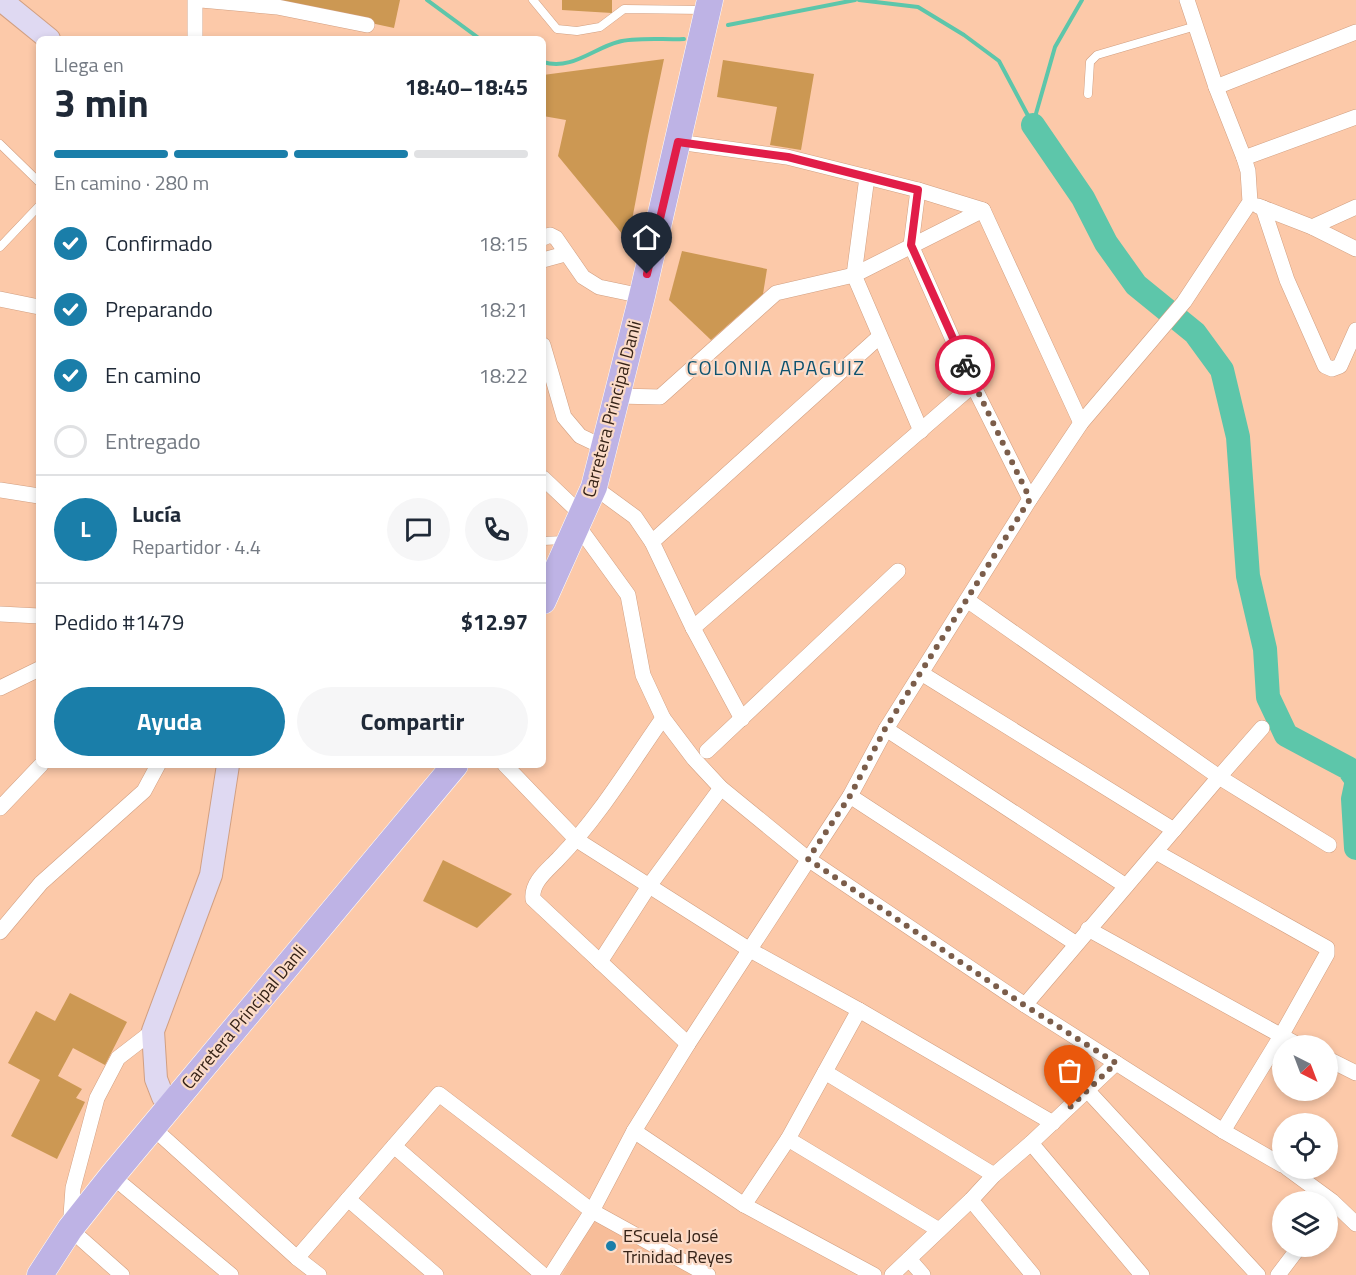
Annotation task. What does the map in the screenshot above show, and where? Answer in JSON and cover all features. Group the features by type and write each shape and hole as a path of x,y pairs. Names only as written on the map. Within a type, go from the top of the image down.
{"main road":[{"name":"Carretera Principal Danli","path":"546,594 594,488 642,296 709,5"},
{"name":"Carretera Principal Danli","path":"40,1275 70,1229 112,1176 452,768"}],"street":[{"path":"1,0 45,36"},
{"path":"195,0 195,36"},
{"path":"201,0 277,7 367,25"},
{"path":"1187,0 1216,87 1244,158 1256,205 1325,366 1332,369 1340,366 1356,330"},
{"path":"1216,87 1356,32"},
{"path":"1244,158 1356,117"},
{"path":"678,142 788,157 918,190 983,210 1081,423"},
{"path":"867,177 854,275 921,431"},
{"path":"918,190 911,245 973,384 1030,499"},
{"path":"1256,205 1312,227 1356,249"},
{"path":"551,1275 592,1211 634,1131 850,796 885,729 1030,499 1081,423 1133,360 1166,325 1256,205"},
{"path":"1312,227 1356,207"},
{"path":"617,396 660,397 776,293 854,275 983,210"},
{"path":"546,236 555,237 583,277 599,286 642,296"},
{"path":"546,259 566,254"},
{"path":"0,299 36,306"},
{"path":"652,542 879,337"},
{"path":"546,355 564,417 580,436 603,447"},
{"path":"693,628 973,384"},
{"path":"546,482 628,595 643,675 663,718 694,759 722,788 808,859 1024,1005 1223,1131 1272,1159"},
{"path":"594,488 635,518 652,542 693,628 742,719"},
{"path":"0,490 36,496"},
{"path":"707,751 898,571"},
{"path":"966,600 1219,777 1329,845"},
{"path":"0,615 36,616"},
{"path":"0,688 36,670"},
{"path":"921,673 1174,830"},
{"path":"663,718 577,840 537,882 532,891 532,899 688,1044"},
{"path":"1024,1005 1262,728"},
{"path":"885,729 1126,886"},
{"path":"0,808 38,768"},
{"path":"0,932 41,883 144,791 156,768"},
{"path":"170,1105 163,1097 156,1079 153,1031 211,875 228,768"},
{"path":"508,768 577,840 750,950 859,1010 1053,1123"},
{"path":"600,962 649,886 722,788"},
{"path":"850,796 1076,943"},
{"path":"1156,852 1327,948 1327,954 1282,1035"},
{"path":"1088,929 1279,1035"},
{"path":"744,1205 788,1139 859,1010"},
{"path":"122,1275 70,1229 73,1188 97,1098 118,1058 153,1031"},
{"path":"1223,1131 1272,1051"},
{"path":"892,1275 994,1175 1116,1063"},
{"path":"1338,1064 1356,1073"},
{"path":"825,1072 994,1175"},
{"path":"1087,1090 1258,1275"},
{"path":"297,1257 439,1094 592,1211 708,1275"},
{"path":"152,1127 320,1275"},
{"path":"634,1131 744,1205 874,1275"},
{"path":"788,1139 939,1230"},
{"path":"1031,1143 1142,1275"},
{"path":"394,1146 543,1275"},
{"path":"112,1176 231,1275"},
{"path":"1300,1179 1314,1191"},
{"path":"348,1199 436,1275"},
{"path":"971,1200 1033,1275"},
{"path":"1338,1210 1356,1224"},
{"path":"1278,1275 1292,1257"},
{"path":"909,1258 923,1275"}],"lane":[{"path":"533,0 557,29 577,31 600,27 624,9 709,5"},
{"path":"1088,94 1090,63 1097,55 1196,26"},
{"path":"0,144 36,179"},
{"path":"0,247 36,209"},
{"path":"546,540 577,527"}],"shaded area":[{"name":"EScuela José Trinidad Reyes","path":"595,1217 692,1275 562,1275"}],"building":[{"path":"264,0 400,0 394,28"},
{"path":"562,0 612,0 612,13 562,10"},
{"path":"664,59 628,241 558,156 566,120 546,117 546,75"},
{"path":"723,60 814,74 801,150 770,145 777,107 717,97"},
{"path":"682,251 767,269 763,294 711,340 669,300"},
{"path":"443,860 512,894 477,928 423,901"},
{"path":"70,993 127,1022 105,1065 73,1048 58,1076 82,1089 76,1098 85,1102 57,1159 11,1136 40,1080 8,1063 36,1011 55,1021"}],"waterway":[{"path":"427,0 476,36"},
{"path":"728,25 855,0"},
{"path":"859,0 918,7 964,35 999,61 1033,125"},
{"path":"1033,124 1055,47 1082,0"},
{"path":"546,63 563,64 625,40 684,39"},
{"path":"1033,125 1083,198 1106,243 1136,285 1195,333 1222,370 1238,437 1248,576 1265,649 1268,697 1286,735 1348,768 1356,779"},
{"path":"1356,785 1353,799 1356,848"}],"way so far":[{"path":"965,365 1030,499 885,729 850,796 808,859 1024,1005 1116,1063 1070,1107"}],"place":[{"name":"EScuela José Trinidad Reyes","path":"611,1246"}],"district":[{"name":"COLONIA APAGUIZ","path":"776,368"}],"route":[{"path":"647,274 678,142 788,157 918,190 911,245 965,365"}]}
